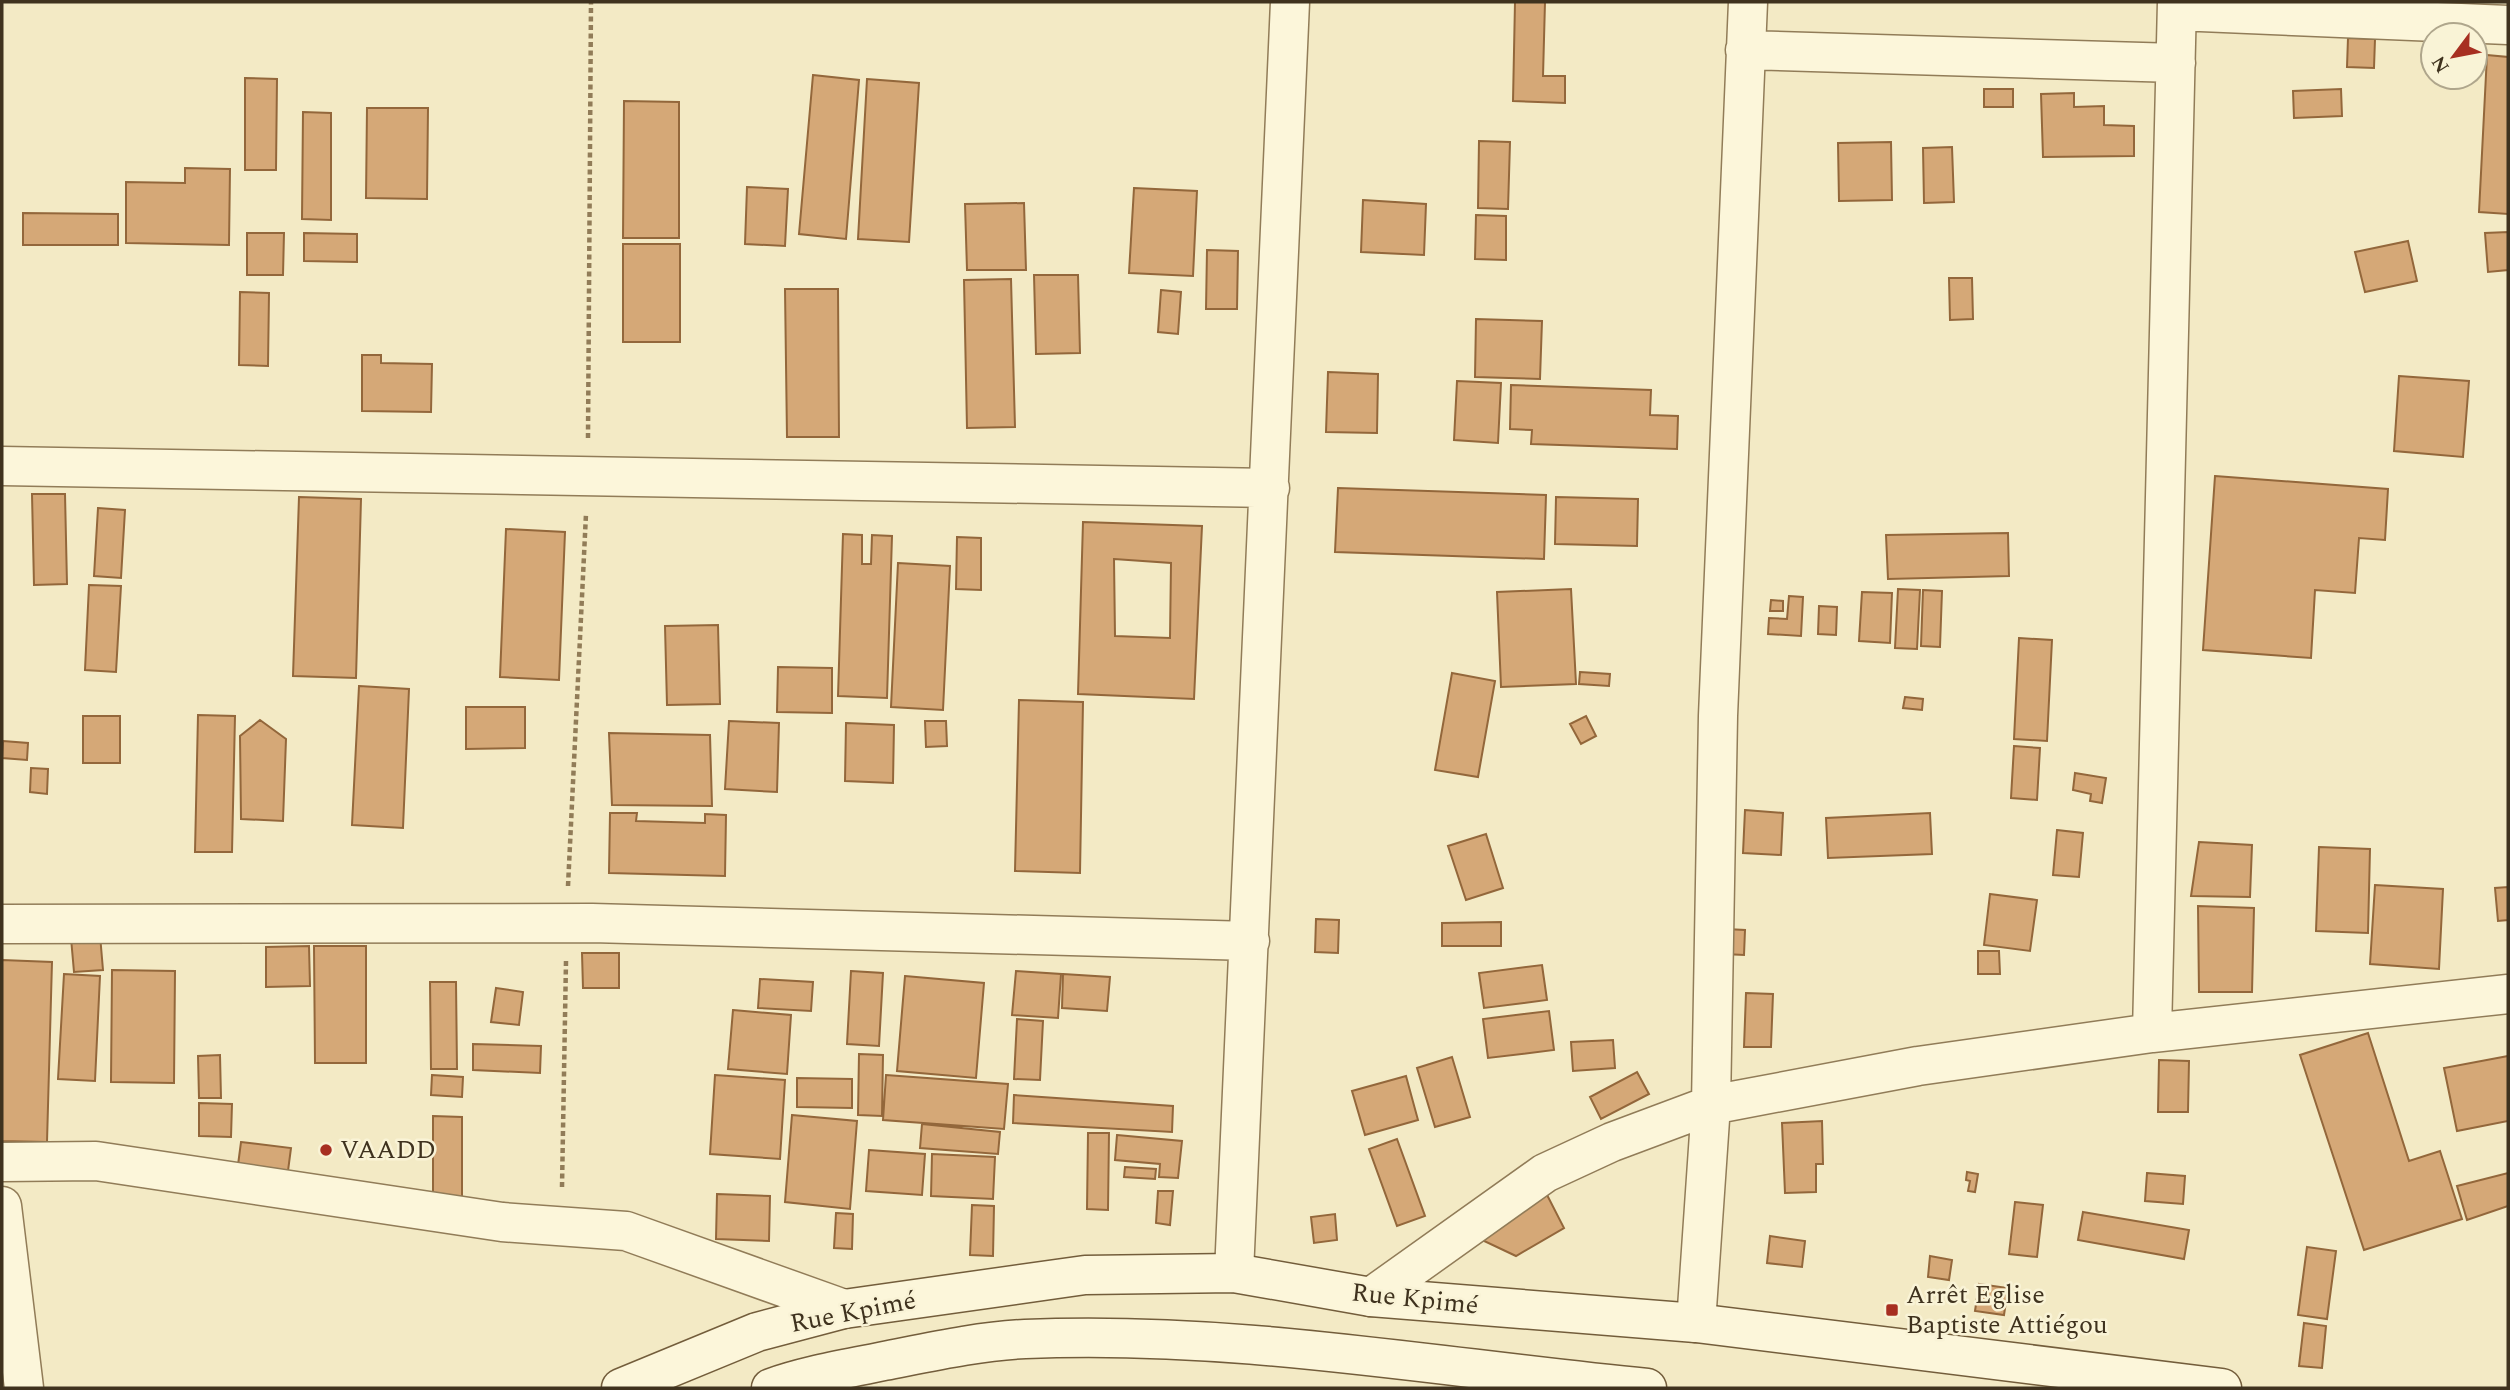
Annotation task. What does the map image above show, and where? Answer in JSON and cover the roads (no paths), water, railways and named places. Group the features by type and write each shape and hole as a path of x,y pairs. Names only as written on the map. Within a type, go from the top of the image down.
{"street":[{"path":"1234,1273 1290,2"},
{"path":"1696,1324 1711,1105 1718,716 1748,2"},
{"path":"2152,1032 2177,6 2508,25"},
{"path":"1745,50 2176,63"},
{"path":"2,467 1270,488"},
{"path":"2,924 566,923 1250,941"},
{"path":"1371,1297 1545,1173 1612,1142 1711,1105 1918,1066 2152,1032 2508,994"},
{"path":"2,1162 96,1161 347,1201 502,1222 626,1231 844,1309"},
{"path":"2,1206 24,1388"},
{"name":"Rue Kpimé","path":"621,1388 757,1332 844,1309 1085,1275 1234,1273 1371,1297 1696,1324 2222,1388"},
{"name":"Rue Kpimé","path":"771,1388 795,1379 914,1355 1023,1339 1177,1340 1272,1345 1647,1388"}],"place":[{"name":"VAADD","path":"326,1150"},
{"name":"Arrêt Eglise Baptiste Attiégou","path":"1892,1310"}]}
